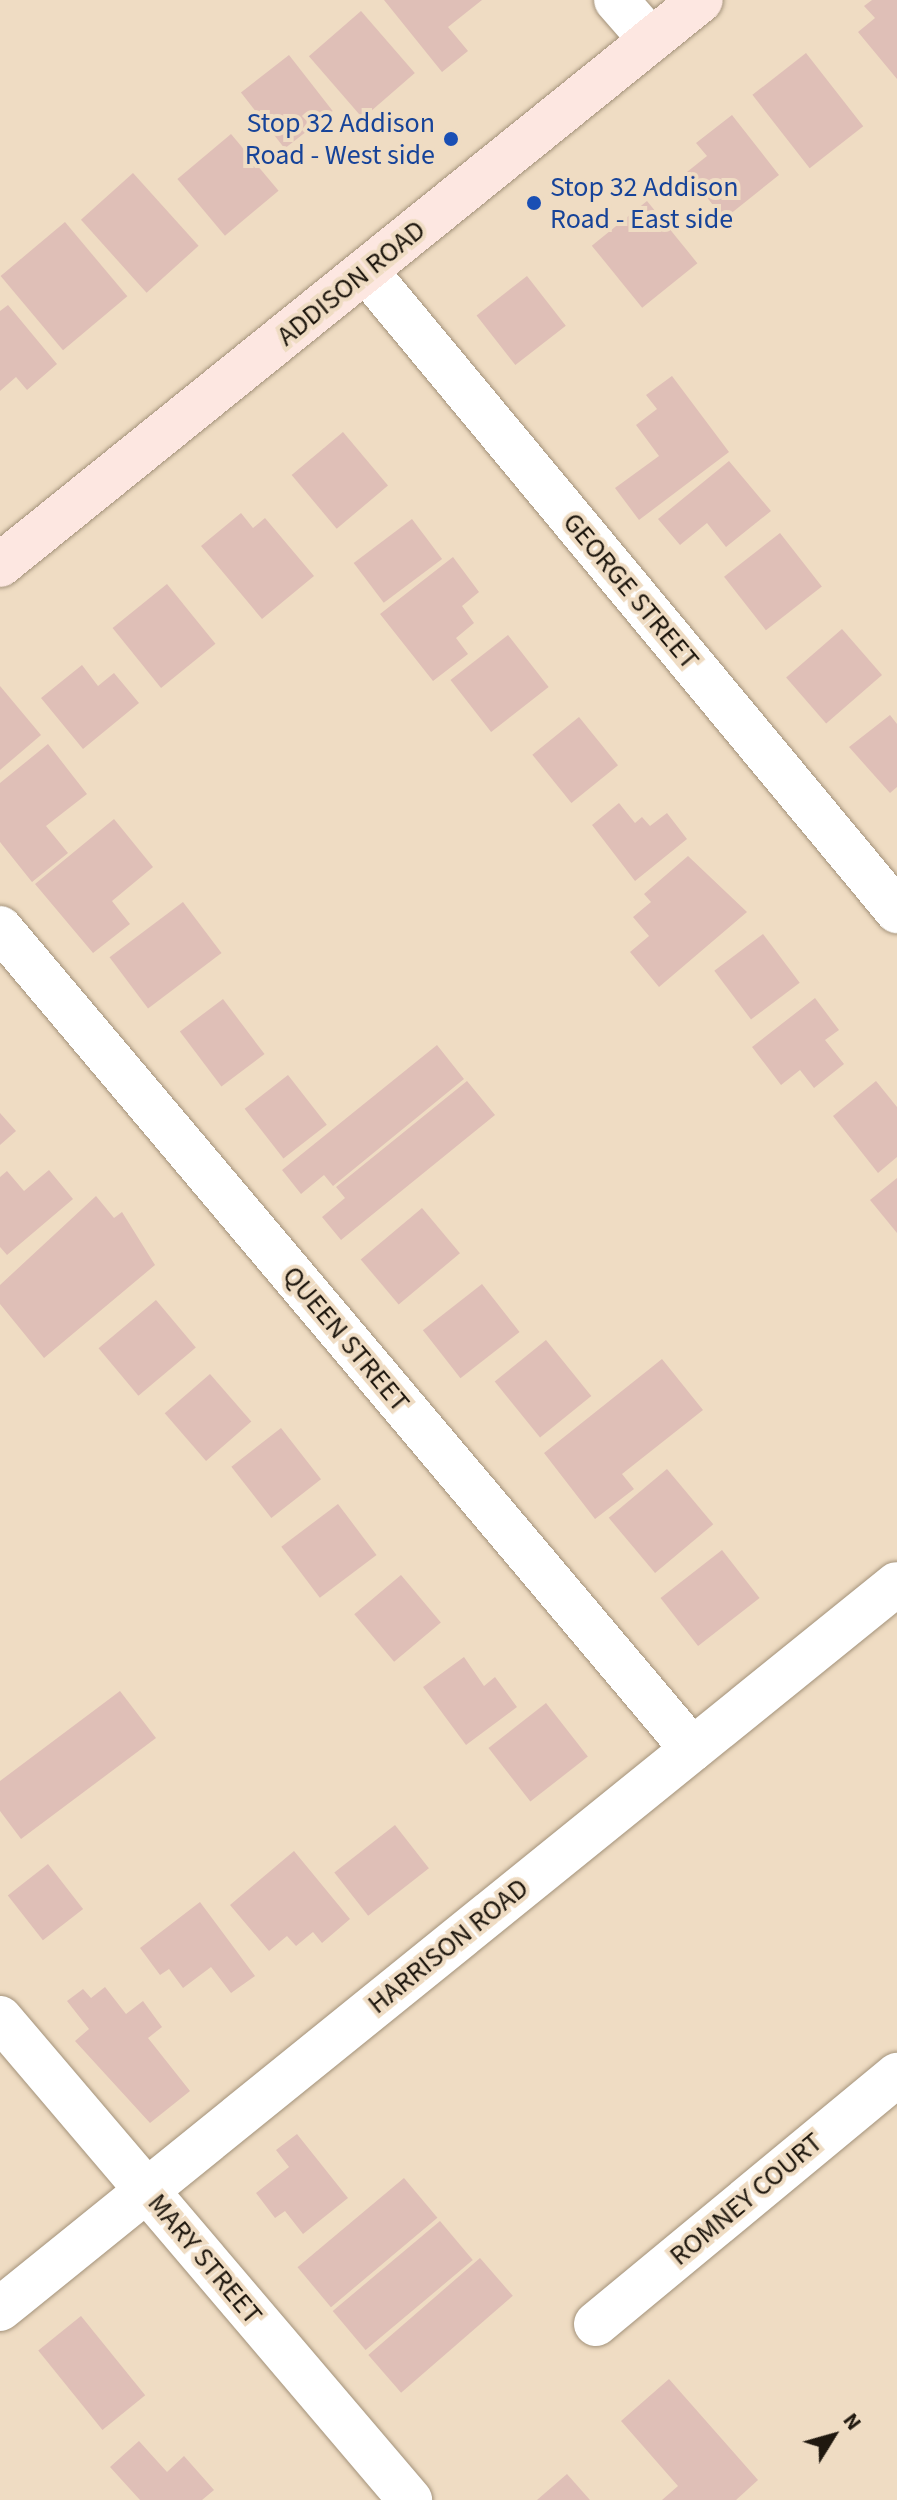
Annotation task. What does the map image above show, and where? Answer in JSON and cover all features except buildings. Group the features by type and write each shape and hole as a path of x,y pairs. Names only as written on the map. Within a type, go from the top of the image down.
{"main road":[{"name":"ADDISON ROAD","path":"0,565 701,0"}],"street":[{"path":"616,0 651,40"},
{"name":"GEORGE STREET","path":"366,271 897,911"},
{"name":"QUEEN STREET","path":"0,928 692,1749"},
{"name":"HARRISON ROAD","path":"0,2309 897,1584"},
{"name":"MARY STREET","path":"0,2018 410,2500"},
{"name":"ROMNEY COURT","path":"596,2324 897,2075"}],"place":[{"name":"Stop 32 Addison Road - West side","path":"451,139"},
{"name":"Stop 32 Addison Road - East side","path":"534,203"}]}
